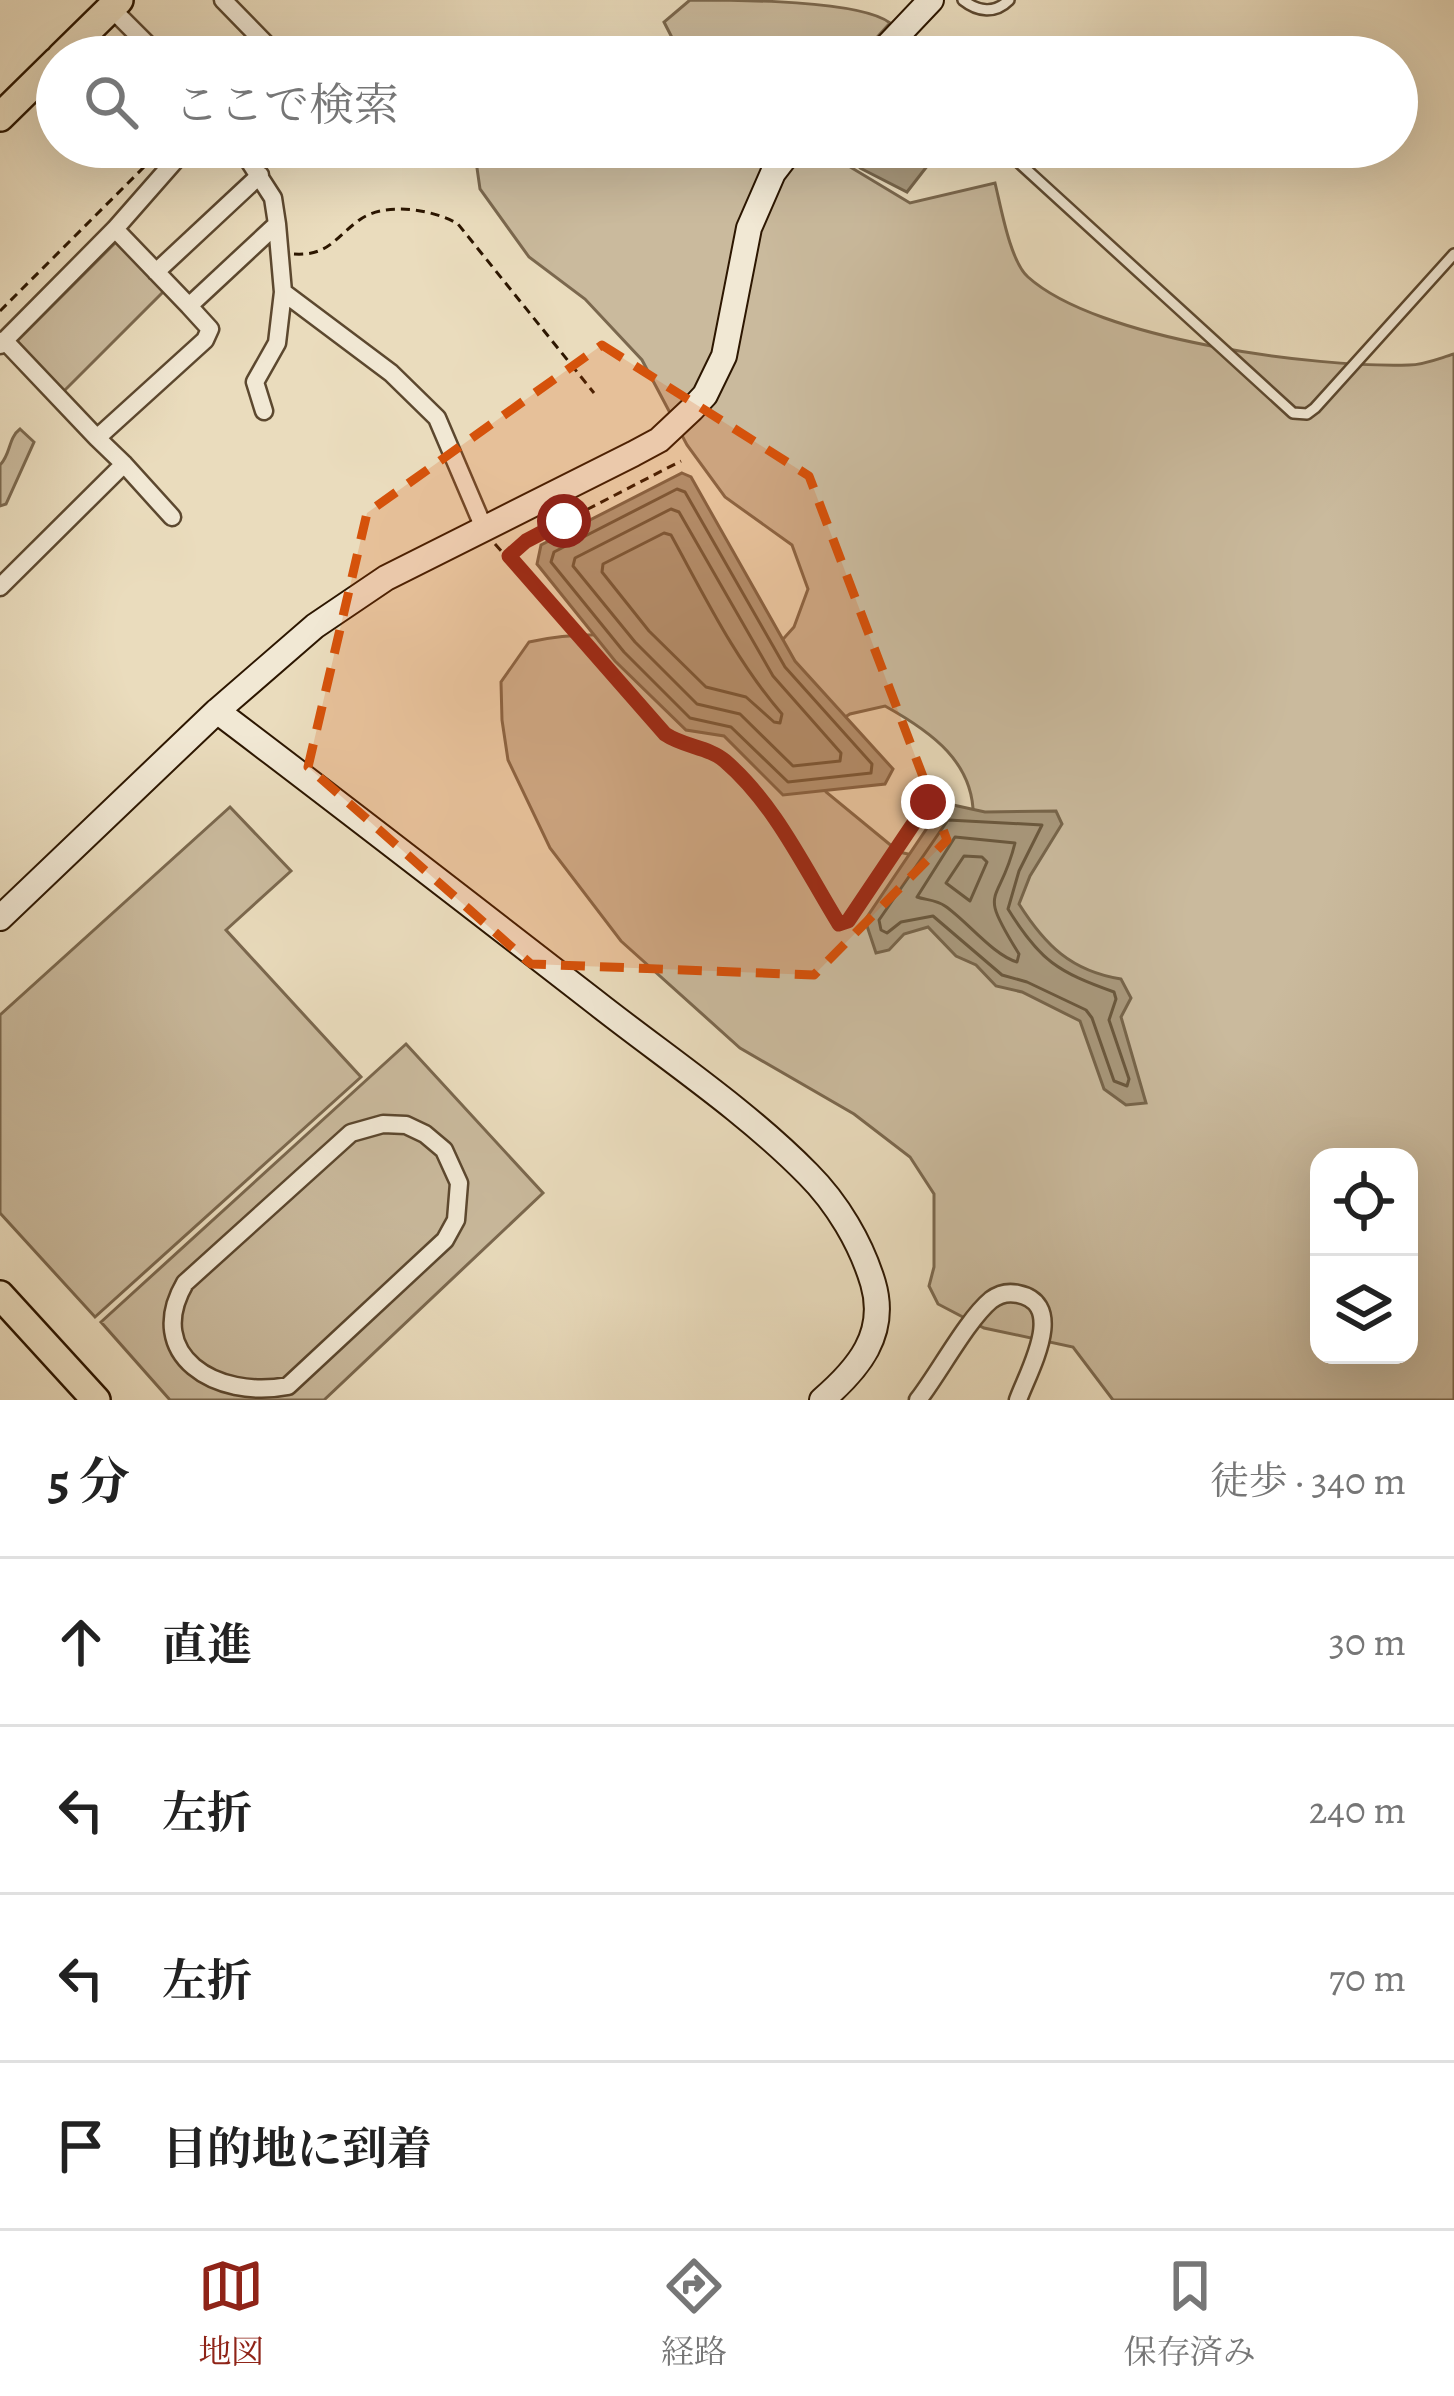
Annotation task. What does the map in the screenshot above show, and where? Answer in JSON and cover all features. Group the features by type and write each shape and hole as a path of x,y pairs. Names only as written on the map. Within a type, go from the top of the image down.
{"main road":[{"path":"82,36 115,4"},
{"path":"0,117 36,82"},
{"path":"0,1295 96,1400"},
{"path":"0,1321 72,1400"}],"street":[{"path":"223,0 258,36"},
{"path":"897,36 931,0"},
{"path":"115,4 142,36"},
{"path":"169,168 2,342 172,517"},
{"path":"255,168 273,198 283,292 277,343 256,382 264,410"},
{"path":"0,918 217,711 348,601 658,440 705,394 724,356 749,228 777,168"},
{"path":"156,272 260,175"},
{"path":"189,306 277,224"},
{"path":"98,438 205,340 210,329 115,229"},
{"path":"283,292 391,373 437,418 484,528"},
{"path":"0,587 124,464"},
{"path":"217,711 809,1174 848,1226 874,1285 877,1311 862,1361 822,1400"},
{"path":"383,1124 406,1125 444,1150 459,1184 456,1220 446,1240 288,1386 273,1395 238,1400 221,1396 192,1377 176,1352 172,1332 177,1298 185,1283 351,1133 383,1124"},
{"path":"918,1400 990,1301 1014,1293 1039,1308 1044,1328 1018,1400"}],"lane":[{"path":"963,0 973,8 988,10 1001,8 1009,0"},
{"path":"1025,168 1293,413 1307,414 1315,408 1454,254"}],"path":[{"path":"0,311 143,168"},
{"path":"280,257 316,252 338,242 360,219 374,213 420,212 450,219 594,393"},
{"path":"509,556 526,541 680,461"},
{"path":"484,528 665,734 679,744 723,758 765,804 839,924 848,921 928,802"}],"highlighted area":[{"path":"602,345 809,476 947,840 814,975 531,964 308,767 367,513"}],"shaded area":[{"path":"690,0 826,6 875,15 890,23 878,36 671,36 664,22"},
{"path":"477,168 852,168 910,203 995,183 1016,259 1028,277 1061,299 1104,318 1210,346 1320,361 1415,365 1454,354 1454,1400 1113,1400 1073,1347 984,1328 938,1304 929,1286 934,1267 934,1194 910,1157 854,1114 740,1048 621,941 550,848 508,760 501,682 529,642 559,637 619,635 768,656 794,627 808,589 792,545 725,497 687,445 642,360 585,299 529,257 480,189","holes":["885,706 934,738 959,766 967,783 973,822 926,858 899,852 826,792 821,772 831,726 850,714"]},
{"path":"117,241 165,290 63,392 14,344"},
{"path":"20,429 34,442 6,504 0,506 0,465"},
{"path":"230,807 291,871 226,930 361,1077 95,1317 0,1213 0,1015"},
{"path":"406,1044 543,1193 324,1400 170,1400 101,1322"}],"water":[{"path":"860,168 926,168 907,192"},
{"path":"682,473 691,477 795,661 893,769 885,784 783,795 724,736 686,730 615,661 537,564 541,545"},
{"path":"944,803 985,812 1056,811 1062,824 1019,904 1061,954 1088,970 1121,979 1131,998 1121,1017 1146,1103 1126,1105 1104,1089 1080,1021 1022,992 996,986 928,927 904,934 889,950 876,953 865,920"}],"route":[{"path":"564,521 509,556 665,734 679,744 723,758 765,804 839,924 848,921 928,802"}]}
